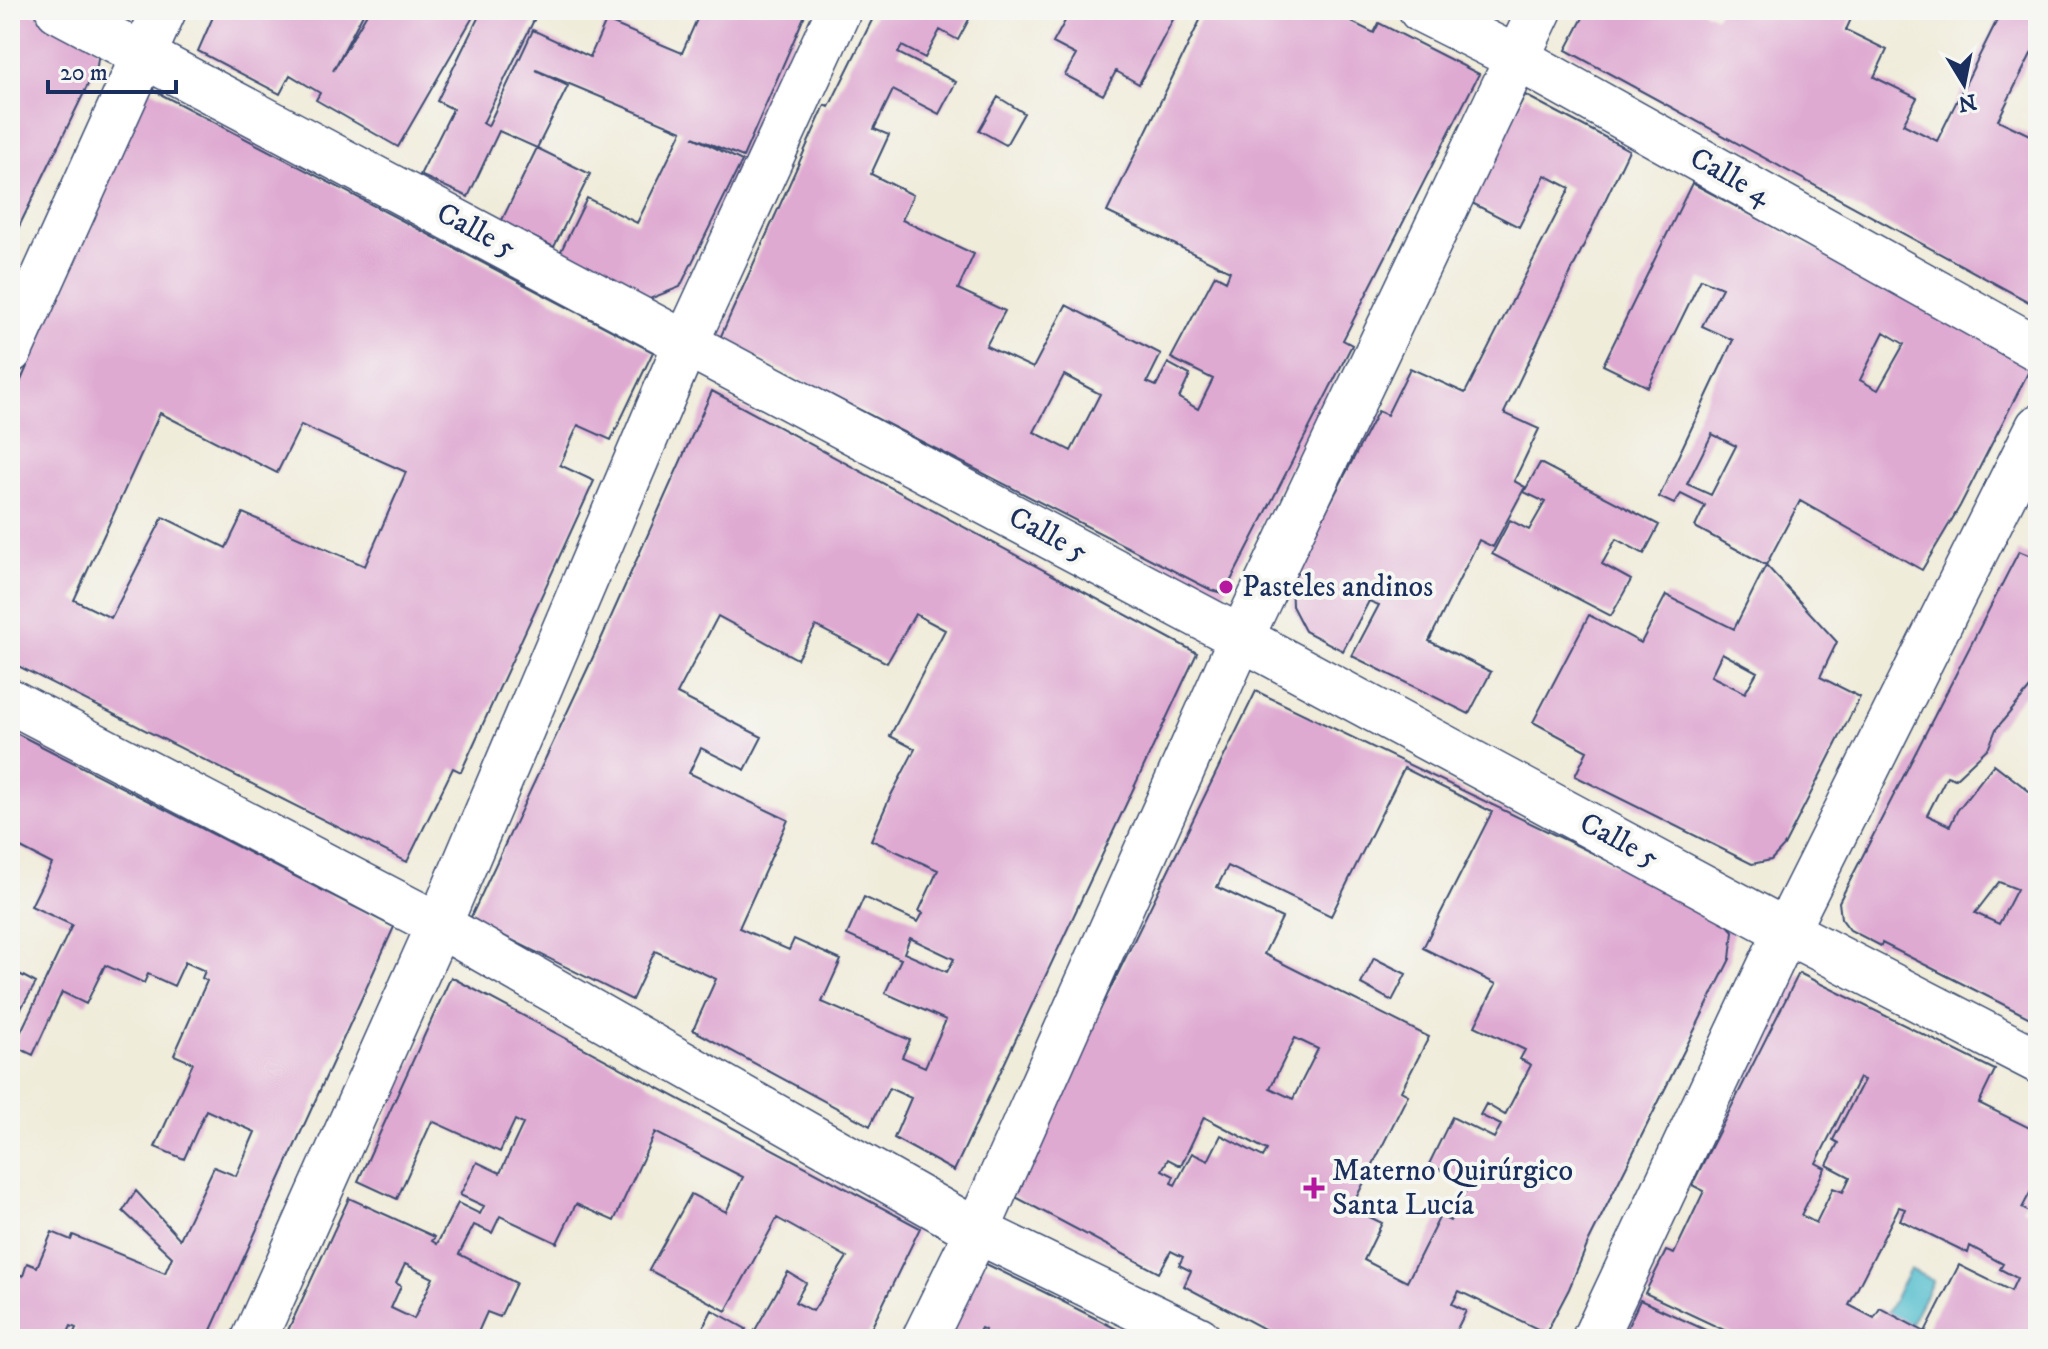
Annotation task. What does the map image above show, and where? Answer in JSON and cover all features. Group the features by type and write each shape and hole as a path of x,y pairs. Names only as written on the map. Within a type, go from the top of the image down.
{"street":[{"name":"Calle 5","path":"58,10 1786,931 2038,1061"},
{"path":"10,351 164,10"},
{"path":"254,1339 439,925 686,343 839,10"},
{"name":"Calle 4","path":"1421,10 1517,58 2038,349"},
{"path":"924,1339 977,1231 1241,638 1540,10"},
{"path":"1594,1339 1786,931 2038,427"},
{"path":"10,701 439,925 977,1231 1199,1339"}],"water":[{"path":"1910,1269 1933,1281 1910,1325 1887,1313"}],"building":[{"path":"10,10 27,10 88,40 99,50 97,66 10,245"},
{"path":"216,10 365,10 333,71 369,10 477,10 398,147 316,100 320,93 290,75 280,94 198,51"},
{"path":"482,10 523,10 536,16 483,123 488,126 533,30 590,57 606,21 682,53 701,10 807,10 743,157 693,137 742,161 680,287 647,300 559,255 587,198 637,223 682,131 536,70 568,86 537,148 499,131 468,197 420,175 453,109 437,101"},
{"path":"877,10 974,10 958,40 940,30 925,58 902,46 898,53 956,82 939,114 893,90 874,129 889,135 871,174 913,195 902,220 974,254 958,289 1005,311 986,346 1033,368 1066,305 1161,354 1147,382 1156,386 1168,363 1190,375 1179,398 1198,409 1213,379 1171,358 1215,275 1226,281 1230,271 1107,212 1205,10 1327,10 1374,33 1379,23 1479,74 1343,340 1352,345 1222,593 720,338 825,105 829,107","holes":["1064,375 1100,394 1071,451 1034,432"]},
{"path":"1071,10 1178,10 1139,84 1116,71 1103,95 1065,75 1076,55 1053,43"},
{"path":"1587,10 1702,10 1716,17 1720,10 1855,10 1846,30 1887,50 1874,77 1917,98 1903,124 1937,141 2002,10 2038,10 2038,40 1998,120 2038,139 2038,307 1566,50"},
{"path":"147,87 653,352 611,440 578,425 560,465 594,481 461,772 453,768 407,862 10,662 10,406","holes":["160,413 277,473 301,425 406,472 365,566 243,513 226,548 163,517 111,618 74,600"]},
{"path":"1525,95 1629,150 1504,413 1539,429 1514,481 1525,487 1493,547 1479,540 1429,641 1491,672 1469,714 1352,656 1379,605 1369,601 1343,651 1305,631 1292,606 1291,579 1378,411 1387,415 1410,368 1465,393 1570,188 1545,175 1519,227 1470,202"},
{"path":"998,97 1024,113 1006,145 979,130"},
{"path":"537,148 590,174 554,247 501,222"},
{"path":"1692,183 2032,365 1960,506 1922,570 1800,501 1766,565 1695,527 1705,506 1681,494 1674,504 1659,497 1733,340 1702,326 1722,288 1701,279 1648,387 1603,365","holes":["1884,332 1904,344 1878,390 1860,380","1712,434 1736,446 1711,495 1687,484"]},
{"path":"712,391 1197,653 954,1171 894,1138 911,1098 889,1088 870,1126 693,1030 716,979 655,951 632,1000 470,919 594,655","holes":["915,614 945,630 890,736 915,749 871,840 938,870 919,911 923,913 918,922 864,897 847,935 901,959 885,993 946,1020 925,1067 902,1057 910,1040 822,1002 841,960 794,939 789,950 739,928 788,820 689,773 701,748 745,770 762,737 677,694 718,616 797,659 816,626 887,663","910,938 954,959 947,972 904,953"]},
{"path":"1540,463 1659,525 1644,554 1616,539 1602,564 1631,580 1611,616 1492,554 1510,520 1529,530 1545,502 1524,492"},
{"path":"2019,551 2038,559 2038,683 2035,682 1996,729 1989,747 1955,779 1947,776 1927,815 1950,826 1957,811 1994,764 2038,798 2038,834 2033,841 2038,844 2038,1022 1850,930 1841,918 1839,902","holes":["1999,882 2017,889 1999,924 1975,913"]},
{"path":"1766,565 1837,642 1820,677 1860,697 1784,846 1771,860 1752,864 1575,776 1587,751 1533,722 1589,615 1641,643 1666,595 1734,629","holes":["1722,653 1757,672 1745,693 1711,676"]},
{"path":"1256,691 1717,913 1733,931 1730,959 1546,1333 1459,1291 1452,1304 1466,1311 1452,1339 1283,1339 1184,1286 1191,1271 1179,1265 1183,1257 1171,1251 1159,1273 1010,1194","holes":["1404,768 1492,812 1423,948 1496,984 1475,1026 1525,1050 1520,1059 1531,1065 1505,1115 1486,1104 1480,1115 1501,1125 1494,1138 1452,1117 1429,1164 1469,1184 1450,1221 1440,1216 1407,1282 1364,1260 1382,1223 1351,1208 1408,1095 1401,1091 1429,1037 1264,954 1282,918 1217,887 1228,866 1331,916","1295,1038 1318,1049 1293,1099 1270,1088","1204,1117 1267,1150 1263,1157 1221,1135 1208,1161 1192,1153 1175,1185 1171,1183 1174,1176 1162,1170 1168,1159 1181,1166"]},
{"path":"10,730 394,927 207,1339 71,1339 76,1328 71,1326 65,1339 10,1339 10,1270 23,1276 27,1263 37,1267 52,1232 71,1240 73,1235 165,1273 172,1257 123,1211 136,1191 180,1239 214,1167 236,1176 255,1132 206,1110 184,1159 155,1147 193,1063 174,1055 207,981 202,978 205,971 185,962 174,986 148,974 144,983 105,965 86,1004 62,992 33,1055 14,1046 72,925 31,906 52,864 17,846 10,865"},
{"path":"1374,958 1406,974 1392,1001 1361,984"},
{"path":"10,969 36,983 13,1022 10,1020"},
{"path":"1799,973 1995,1070 1979,1103 2038,1132 2038,1194 2031,1191 2022,1208 2038,1217 2038,1339 1847,1339 1835,1333 1832,1339 1743,1339 1645,1293 1666,1251 1674,1254 1704,1191 1692,1185","holes":["1859,1078 1864,1080 1833,1140 1838,1143 1827,1165 1850,1177 1843,1192 1833,1188 1816,1223 1801,1215 1825,1168 1816,1163","1899,1207 1905,1209 1900,1220 1968,1253 1970,1246 2003,1264 2000,1269 2017,1278 2011,1291 1959,1265 1925,1332 1880,1308 1874,1318 1849,1305"]},
{"path":"451,977 920,1228 866,1339 750,1339 788,1272 806,1283 795,1302 813,1311 847,1257 777,1218 726,1311 649,1270 691,1194 726,1212 743,1177 655,1132 614,1221 576,1204 557,1243 500,1216 492,1233 474,1225 459,1254 516,1283 500,1317 487,1312 475,1339 284,1339 349,1198 435,1237 432,1241 437,1244 458,1203 480,1214 484,1206 460,1195 477,1162 500,1173 523,1124 515,1120 500,1152 432,1121 397,1199 358,1181","holes":["405,1264 433,1278 414,1319 391,1308 401,1286 396,1283"]},
{"path":"984,1263 1136,1339 981,1339 985,1330 981,1328 975,1339 946,1339"},
{"path":"1640,1300 1725,1339 1622,1339"},
{"path":"712,1310 746,1329 741,1339 697,1339"}],"place":[{"name":"Pasteles andinos","path":"1226,587"},
{"name":"Materno Quirúrgico Santa Lucía","path":"1314,1188"}]}
